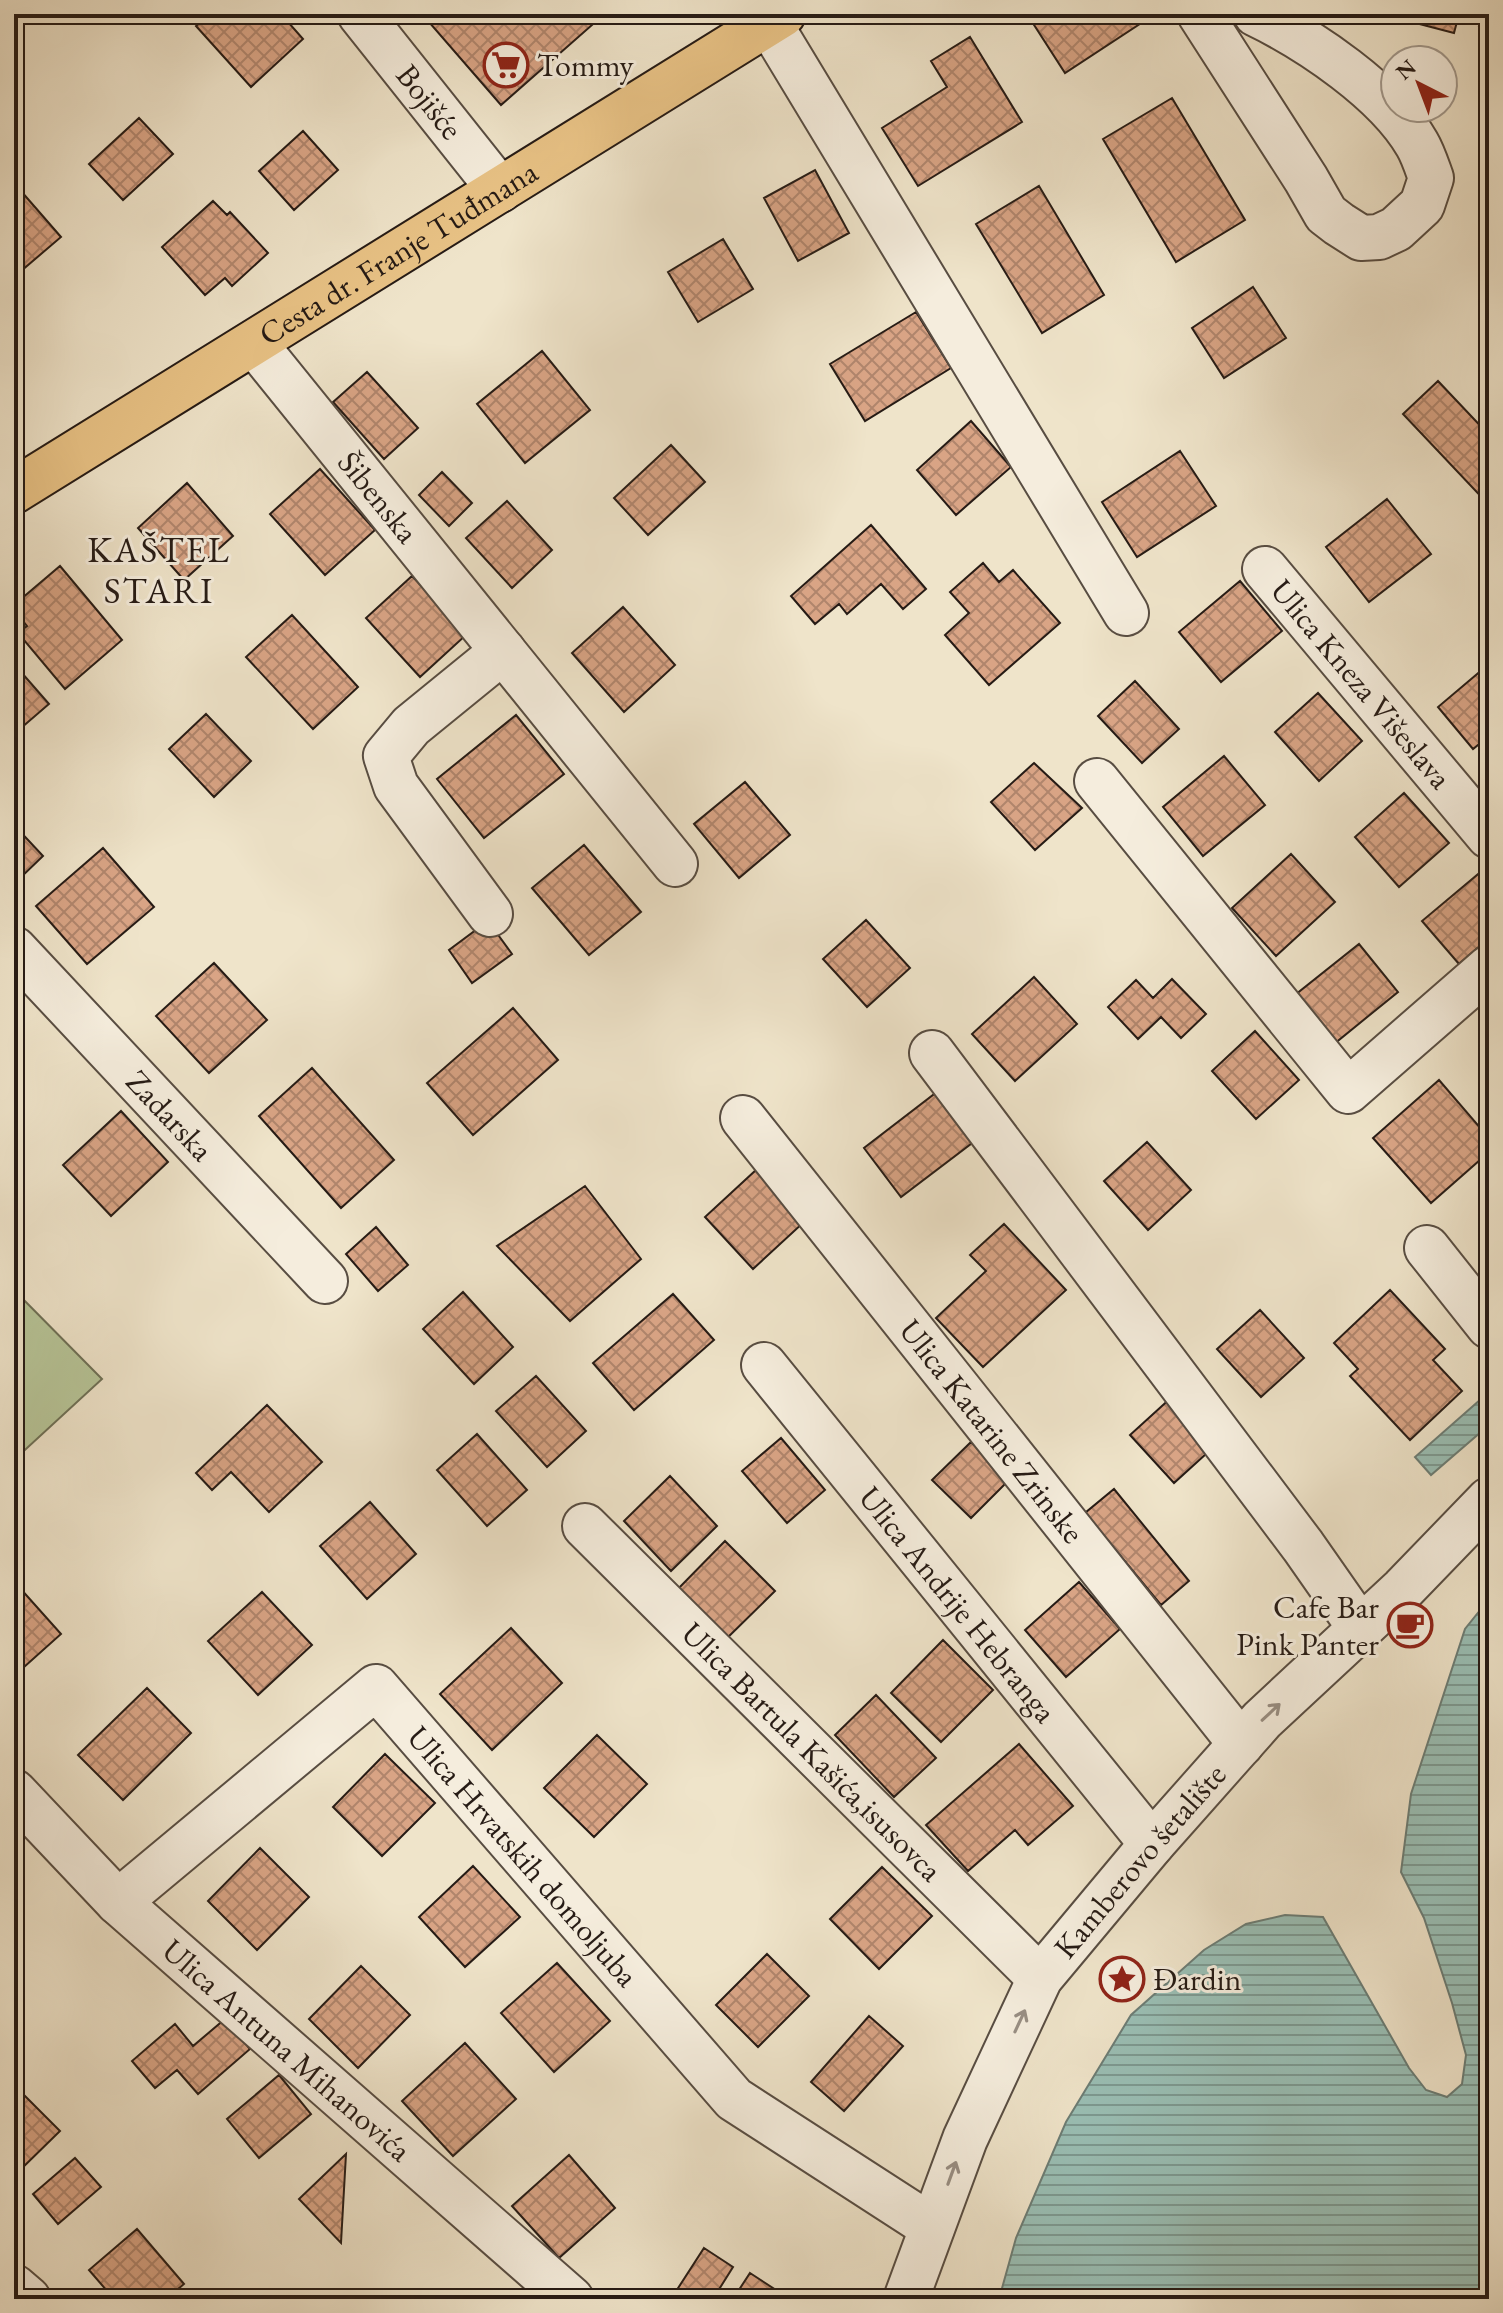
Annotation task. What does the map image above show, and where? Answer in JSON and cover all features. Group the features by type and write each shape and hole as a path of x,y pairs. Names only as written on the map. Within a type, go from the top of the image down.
{"main road":[{"name":"Cesta dr. Franje Tuđmana","path":"14,491 776,19"}],"street":[{"name":"Bojišće","path":"360,14 500,190"},
{"path":"1200,14 1326,214 1361,238 1379,237 1396,229 1422,205 1431,178 1418,145 1400,120 1361,82 1285,28 1256,14"},
{"path":"776,19 1126,613"},
{"name":"Šibenska","path":"254,343 675,864"},
{"name":"Ulica Kneza Višeslava","path":"1265,569 1489,836"},
{"path":"490,914 396,786 386,756 411,726 503,651"},
{"path":"1097,781 1348,1091 1489,968"},
{"name":"Zadarska","path":"14,949 325,1281"},
{"path":"932,1053 1303,1546 1361,1629"},
{"name":"Ulica Katarine Zrinske","path":"743,1118 1241,1744"},
{"path":"1427,1248 1489,1326"},
{"name":"Ulica Andrije Hebranga","path":"764,1365 1152,1844"},
{"name":"Kamberovo šetalište","path":"906,2299 965,2139 1040,1978 1152,1844 1262,1720 1403,1589 1489,1500"},
{"name":"Ulica Bartula Kašića,isusovca","path":"585,1526 1040,1978"},
{"name":"Ulica Hrvatskih domoljuba","path":"118,1902 376,1687 734,2099 932,2227"},
{"name":"Ulica Antuna Mihanovića","path":"14,1792 118,1902 571,2299"},
{"path":"14,2287 28,2299"}],"green space":[{"path":"14,1290 102,1379 14,1460"}],"water":[{"path":"1489,1392 1489,1425 1431,1475 1415,1457"},
{"path":"1489,1599 1489,2299 999,2299 1016,2238 1066,2122 1131,2015 1204,1950 1246,1924 1285,1915 1323,1917 1409,2068 1426,2090 1447,2097 1462,2084 1466,2055 1452,2003 1424,1918 1401,1872 1411,1794 1465,1629"}],"building":[{"path":"210,14 281,14 303,39 251,87 196,26"},
{"name":"Tommy","path":"422,14 582,14 592,25 501,105"},
{"path":"1027,14 1155,14 1065,73"},
{"path":"1390,14 1459,14 1454,33"},
{"path":"1482,14 1489,14 1489,29 1479,26"},
{"path":"970,37 1022,122 918,186 882,128 947,87 931,61"},
{"path":"1172,98 1245,220 1176,262 1103,139"},
{"path":"139,118 173,154 123,200 89,164"},
{"path":"303,131 338,170 294,210 259,171"},
{"path":"815,170 849,233 798,261 764,198"},
{"path":"14,183 61,237 14,277"},
{"path":"1039,186 1104,295 1042,333 976,224"},
{"path":"213,201 227,215 230,212 268,253 232,286 225,278 205,295 162,247"},
{"path":"723,239 753,289 698,322 668,272"},
{"path":"1253,287 1286,338 1224,378 1192,328"},
{"path":"916,312 951,368 865,421 830,364"},
{"path":"542,351 590,410 525,463 477,404"},
{"path":"367,372 418,428 384,459 333,402"},
{"path":"1438,381 1489,435 1489,505 1403,414"},
{"path":"971,421 1011,467 956,515 917,470"},
{"path":"671,445 705,482 648,535 614,498"},
{"path":"1180,451 1216,506 1137,557 1102,502"},
{"path":"320,469 375,530 325,575 270,514"},
{"path":"442,472 472,503 449,526 419,495"},
{"path":"187,483 233,536 184,580 138,528"},
{"path":"1387,499 1431,554 1369,602 1326,547"},
{"path":"507,501 552,550 512,588 466,538"},
{"path":"871,525 926,589 903,609 881,584 847,614 839,604 815,624 791,596"},
{"path":"983,563 999,582 1013,570 1060,623 989,685 945,635 969,613 950,592"},
{"path":"60,566 122,640 65,689 18,633 27,626 14,610 14,605"},
{"path":"412,576 467,634 420,677 366,618"},
{"path":"1240,581 1282,631 1221,682 1179,632"},
{"path":"623,607 675,665 624,712 572,653"},
{"path":"292,615 358,687 313,729 246,657"},
{"path":"14,664 49,704 14,734"},
{"path":"1489,664 1489,736 1473,749 1438,707"},
{"path":"1135,681 1179,729 1142,763 1098,716"},
{"path":"1318,693 1362,741 1319,781 1275,732"},
{"path":"206,714 251,761 214,797 169,749"},
{"path":"516,715 564,774 484,838 437,779"},
{"path":"1224,756 1265,805 1203,856 1163,807"},
{"path":"1034,763 1082,808 1035,850 991,802"},
{"path":"745,782 790,835 739,878 694,824"},
{"path":"1404,793 1449,843 1399,887 1355,837"},
{"path":"14,825 43,856 14,884"},
{"path":"584,845 641,912 589,955 532,888"},
{"path":"103,848 154,907 87,964 36,906"},
{"path":"1291,854 1335,902 1276,956 1232,908"},
{"path":"1483,870 1489,877 1489,938 1459,964 1422,921"},
{"path":"866,920 910,968 867,1007 823,959"},
{"path":"488,921 512,954 472,983 449,950"},
{"path":"1359,944 1398,992 1334,1044 1295,995"},
{"path":"214,963 267,1020 209,1073 156,1016"},
{"path":"1034,977 1077,1024 1015,1081 972,1034"},
{"path":"1172,979 1206,1014 1181,1038 1161,1017 1138,1039 1108,1007 1136,980 1153,998"},
{"path":"513,1008 558,1060 473,1135 427,1083"},
{"path":"1255,1031 1299,1080 1256,1119 1212,1071"},
{"path":"312,1068 394,1160 341,1208 259,1116"},
{"path":"1439,1080 1489,1138 1489,1152 1431,1203 1373,1138"},
{"path":"946,1085 984,1134 901,1197 864,1148"},
{"path":"121,1111 168,1162 111,1216 63,1165"},
{"path":"1147,1142 1191,1190 1148,1230 1104,1181"},
{"path":"756,1170 804,1222 753,1269 705,1217"},
{"path":"585,1186 641,1259 570,1321 497,1246"},
{"path":"1004,1224 1066,1290 983,1367 936,1318 986,1271 970,1255"},
{"path":"376,1227 408,1265 378,1291 346,1254"},
{"path":"1390,1290 1445,1349 1433,1360 1462,1391 1410,1440 1350,1376 1358,1369 1334,1343"},
{"path":"463,1292 513,1347 474,1384 423,1329"},
{"path":"673,1294 714,1340 634,1410 593,1363"},
{"path":"1260,1310 1304,1358 1261,1397 1217,1349"},
{"path":"536,1376 586,1431 547,1467 496,1411"},
{"path":"1173,1396 1217,1444 1174,1483 1130,1435"},
{"path":"267,1405 322,1462 269,1512 231,1472 212,1490 196,1473"},
{"path":"477,1434 527,1490 487,1526 437,1470"},
{"path":"781,1438 825,1490 787,1523 742,1471"},
{"path":"971,1442 1009,1480 971,1518 932,1480"},
{"path":"670,1476 717,1526 671,1571 624,1521"},
{"path":"1114,1489 1189,1581 1161,1605 1085,1513"},
{"path":"370,1502 416,1554 367,1599 320,1546"},
{"path":"725,1541 775,1591 722,1643 673,1594"},
{"path":"1079,1582 1120,1629 1066,1677 1025,1630"},
{"path":"19,1587 61,1634 14,1676 14,1592"},
{"path":"262,1592 312,1645 258,1695 208,1641"},
{"path":"511,1628 562,1683 492,1750 440,1694"},
{"path":"943,1640 993,1690 941,1742 891,1693"},
{"path":"147,1688 191,1733 123,1800 78,1755"},
{"path":"876,1695 936,1758 894,1797 835,1735"},
{"path":"597,1735 647,1784 594,1837 544,1788"},
{"path":"1019,1744 1073,1806 1028,1845 1015,1830 968,1871 926,1825"},
{"path":"385,1754 435,1803 382,1856 333,1807"},
{"path":"260,1848 309,1897 257,1950 208,1901"},
{"path":"473,1866 520,1917 465,1967 419,1917"},
{"path":"882,1867 932,1916 879,1969 830,1919"},
{"path":"767,1954 809,1996 758,2047 716,2005"},
{"path":"557,1963 610,2021 554,2072 501,2013"},
{"path":"361,1966 410,2015 358,2068 309,2019"},
{"path":"869,2016 903,2046 844,2111 811,2082"},
{"path":"225,2019 250,2049 198,2094 177,2070 155,2088 132,2061 175,2024 193,2046"},
{"path":"465,2043 516,2099 453,2156 402,2101"},
{"path":"279,2075 311,2114 259,2158 227,2119"},
{"path":"14,2085 60,2131 16,2174 14,2172"},
{"path":"346,2154 341,2243 299,2199"},
{"path":"569,2155 615,2208 559,2258 512,2206"},
{"path":"75,2158 101,2187 58,2224 33,2194"},
{"path":"137,2229 184,2284 166,2299 114,2299 89,2270"},
{"path":"704,2248 733,2267 713,2299 671,2299"},
{"path":"750,2273 779,2292 774,2299 733,2299"},
{"path":"794,2291 816,2299 791,2299"}],"place":[{"name":"Tommy","path":"506,65"},
{"name":"Cafe Bar Pink Panter","path":"1410,1625"},
{"name":"Đardin","path":"1122,1979"}],"district":[{"name":"KAŠTEL STARI","path":"159,570"}]}
